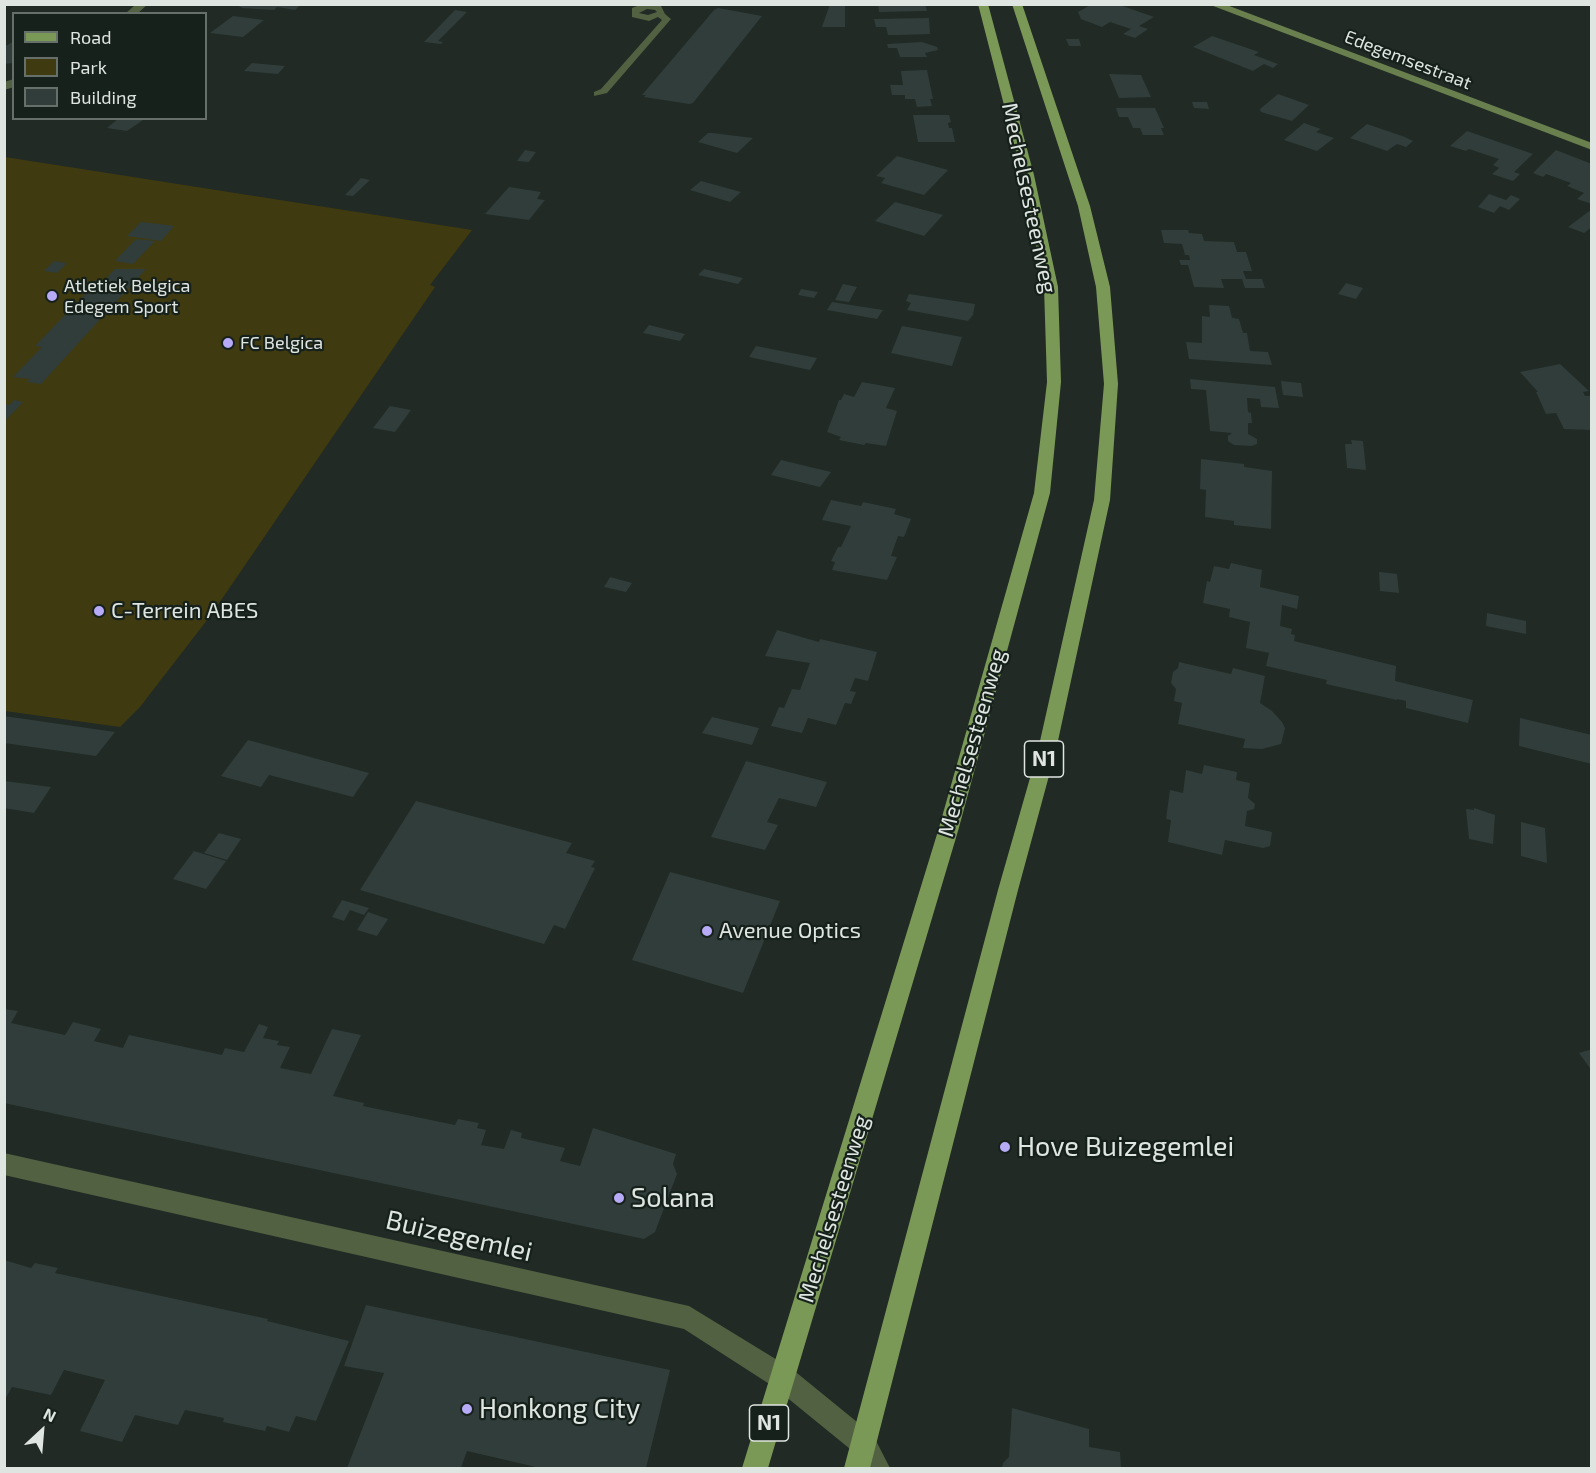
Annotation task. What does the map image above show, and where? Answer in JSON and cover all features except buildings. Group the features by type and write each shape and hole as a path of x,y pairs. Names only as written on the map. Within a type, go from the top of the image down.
{"main road":[{"name":"Mechelsesteenweg","path":"755,1468 948,831 1042,493 1054,382 1051,287 1028,175 983,4"},
{"name":"Mechelsesteenweg","path":"861,1456 1008,890 1047,750 1102,500 1111,384 1103,287 1084,206 1017,4"}],"street":[{"name":"Edegemsestraat","path":"1214,4 1592,147"},
{"name":"Buizegemlei","path":"4,1164 689,1318 783,1378 861,1456"},
{"path":"861,1456 876,1468"}],"lane":[{"path":"597,94 604,91 667,19 661,10"}],"green space":[{"path":"5,157 472,230 430,285 435,287 211,615 140,707 120,727 5,711"}],"place":[{"name":"Atletiek Belgica Edegem Sport","path":"52,296"},
{"name":"FC Belgica","path":"228,343"},
{"name":"C-Terrein ABES","path":"99,611"},
{"name":"Avenue Optics","path":"707,931"},
{"name":"Hove Buizegemlei","path":"1005,1147"},
{"name":"Solana","path":"619,1198"},
{"name":"Honkong City","path":"467,1409"}]}
